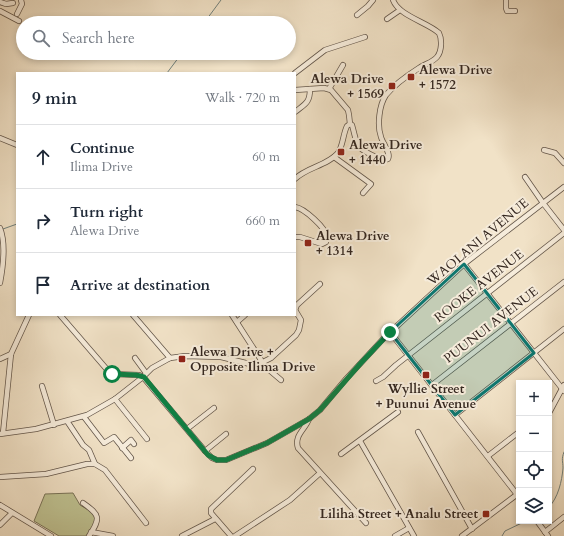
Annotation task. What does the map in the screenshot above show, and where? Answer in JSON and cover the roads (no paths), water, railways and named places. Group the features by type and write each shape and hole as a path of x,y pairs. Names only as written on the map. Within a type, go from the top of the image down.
{"street":[{"path":"17,14 22,4 21,0"},
{"path":"356,15 368,6 372,0"},
{"path":"296,90 329,89 333,92 348,110 350,115 350,124 352,126 355,140 360,148 382,160 388,160 389,155 380,134 380,109 382,102 391,90 410,74 439,55 441,38 439,33 400,10 393,0"},
{"path":"506,0 507,11 515,11"},
{"path":"0,2 13,4"},
{"path":"387,19 400,10"},
{"path":"0,11 16,19"},
{"path":"296,72 324,50 365,37"},
{"path":"329,89 342,65"},
{"path":"296,111 308,102 310,97 310,89"},
{"path":"296,178 305,170 334,157 340,149 345,129 348,124 350,124"},
{"path":"0,138 16,145"},
{"path":"544,150 555,153 564,163"},
{"path":"334,157 370,184 363,193"},
{"path":"525,177 564,232"},
{"name":"WAOLANI AVENUE","path":"309,419 320,410 390,332 464,264 564,187"},
{"path":"296,207 304,210 324,230 327,237 326,242 322,244 296,237"},
{"path":"0,283 3,265 1,230"},
{"name":"ROOKE AVENUE","path":"376,381 383,377 408,355 564,232"},
{"path":"464,264 563,388 552,408"},
{"name":"PUUNUI AVENUE","path":"432,385 564,282"},
{"path":"296,308 320,284"},
{"path":"30,316 11,354 1,434 27,431 84,417 115,399 145,375 170,358 185,356 221,357 254,365 261,363 271,358 298,333 301,320 296,312"},
{"path":"61,316 110,373 145,375"},
{"path":"134,316 170,358"},
{"path":"233,316 261,360 261,363 281,380"},
{"path":"237,322 244,316"},
{"path":"455,415 564,329"},
{"path":"390,332 516,492"},
{"path":"0,359 11,354"},
{"path":"135,358 145,375 187,429 205,451 212,458 217,460 226,460 267,443 309,419"},
{"path":"42,386 54,425"},
{"path":"115,399 147,439"},
{"path":"187,429 214,408"},
{"path":"341,454 398,412"},
{"path":"84,417 104,443 114,437 131,458"},
{"path":"309,419 298,436 297,444 301,452 366,523"},
{"path":"67,422 83,445 89,450 95,464"},
{"path":"418,432 472,529"},
{"path":"205,451 226,434"},
{"path":"488,456 516,434"},
{"path":"122,448 131,440 134,444"},
{"path":"360,441 414,536"},
{"path":"0,477 46,474 87,464 95,464 105,470 146,523"},
{"path":"231,536 215,519 211,513 211,509 253,469"},
{"path":"235,536 290,500 320,473"},
{"path":"462,536 516,496"},
{"path":"83,503 94,511 97,518 97,524 90,534"},
{"path":"0,506 51,536"},
{"path":"0,525 12,513"},
{"path":"539,524 546,534 564,517"},
{"path":"182,536 215,519"},
{"path":"395,536 409,528"},
{"path":"191,536 192,530"},
{"path":"90,534 113,536"}],"waterway":[{"path":"209,16 221,0"},
{"path":"168,72 177,60"},
{"path":"3,229 16,224"},
{"path":"552,503 561,484 563,468 562,459 564,452"},
{"path":"502,536 505,531 520,524"}],"place":[{"name":"Alewa Drive + 1572","path":"411,77"},
{"name":"Alewa Drive + 1569","path":"392,86"},
{"name":"Alewa Drive + 1440","path":"341,152"},
{"name":"Alewa Drive + 1314","path":"308,243"},
{"name":"Alewa Drive + Opposite Ilima Drive","path":"182,359"},
{"name":"Wyllie Street + Puunui Avenue","path":"426,375"},
{"name":"Liliha Street + Analu Street","path":"486,514"}]}
